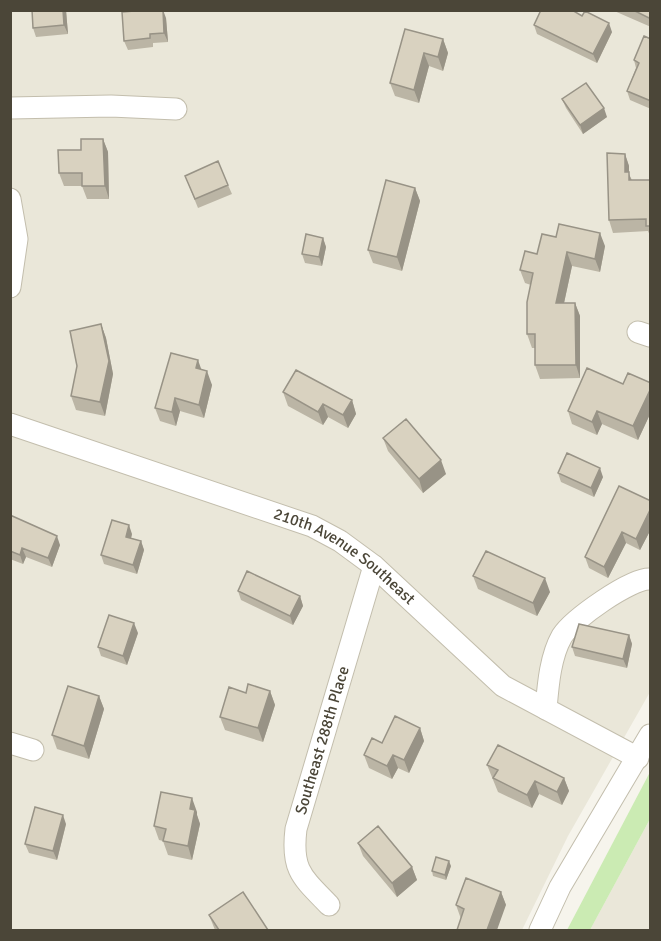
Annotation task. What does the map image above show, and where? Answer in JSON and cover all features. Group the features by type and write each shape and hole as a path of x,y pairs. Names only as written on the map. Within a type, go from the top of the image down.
{"street":[{"path":"10,108 111,106 176,110"},
{"path":"10,199 16,239 10,287"},
{"name":"210th Avenue Southeast","path":"10,424 312,525 340,541 374,566 503,686 638,758"},
{"name":"Southeast 288th Place","path":"329,905 300,876 295,856 295,835 374,566"},
{"path":"546,709 549,675 562,636 587,613 627,584 651,579"},
{"path":"540,930 560,887 651,735"},
{"path":"10,743 33,750"}],"shaded area":[{"path":"10,11 650,11 650,692 568,836 522,930 11,930"},
{"path":"650,819 650,930 590,930"}],"green space":[{"path":"650,772 650,819 590,930 567,930"}],"building":[{"path":"32,10 63,10 64,25 33,28"},
{"path":"163,10 164,33 150,34 150,38 124,41 122,12"},
{"path":"541,10 572,10 582,16 585,11 609,23 593,54 534,25"},
{"path":"633,10 651,10 651,14 649,18"},
{"path":"405,29 443,39 438,57 424,53 414,90 390,83"},
{"path":"644,36 651,39 651,101 627,91 639,63 634,60"},
{"path":"586,83 604,108 580,125 562,99"},
{"path":"81,139 103,139 105,186 82,186 82,173 59,173 58,150 81,150"},
{"path":"607,153 625,154 625,172 629,172 629,180 651,180 651,226 646,226 646,219 609,220"},
{"path":"218,161 228,185 195,199 185,176"},
{"path":"386,180 415,188 397,257 368,250"},
{"path":"559,224 600,233 595,259 567,252 556,303 575,303 576,365 535,365 535,334 527,334 527,302 533,273 520,270 525,251 537,254 542,234 556,237"},
{"path":"306,234 323,238 319,257 302,254"},
{"path":"101,324 109,361 100,402 71,396 77,366 70,331"},
{"path":"171,353 198,360 196,368 207,371 199,405 175,398 172,412 155,408"},
{"path":"587,368 623,384 628,373 651,383 651,388 633,426 597,411 592,422 568,411"},
{"path":"296,370 352,400 343,415 323,404 318,412 283,392"},
{"path":"406,419 441,460 419,479 383,438"},
{"path":"567,453 600,468 591,488 558,473"},
{"path":"619,486 651,501 651,508 636,539 622,532 604,567 585,557"},
{"path":"10,515 57,536 48,558 22,548 20,555 10,551"},
{"path":"112,520 129,525 126,537 141,541 133,565 101,555"},
{"path":"486,551 545,578 533,603 473,576"},
{"path":"247,571 300,596 290,616 238,591"},
{"path":"109,615 134,623 123,656 98,647"},
{"path":"579,624 629,635 623,659 572,647"},
{"path":"248,684 270,691 258,728 220,717 229,687 246,693"},
{"path":"68,686 99,696 84,746 52,735"},
{"path":"395,716 420,728 404,760 393,755 387,766 364,755 372,738 382,743"},
{"path":"498,745 564,778 557,792 535,781 527,795 493,778 498,770 487,765"},
{"path":"161,792 192,798 190,809 195,810 188,846 163,841 166,829 154,826"},
{"path":"35,807 63,815 53,851 25,844"},
{"path":"378,826 412,867 392,883 358,843"},
{"path":"436,857 449,861 445,875 432,871"},
{"path":"466,878 501,892 487,930 457,930 464,909 456,905"},
{"path":"243,892 268,930 219,930 209,915"}]}
